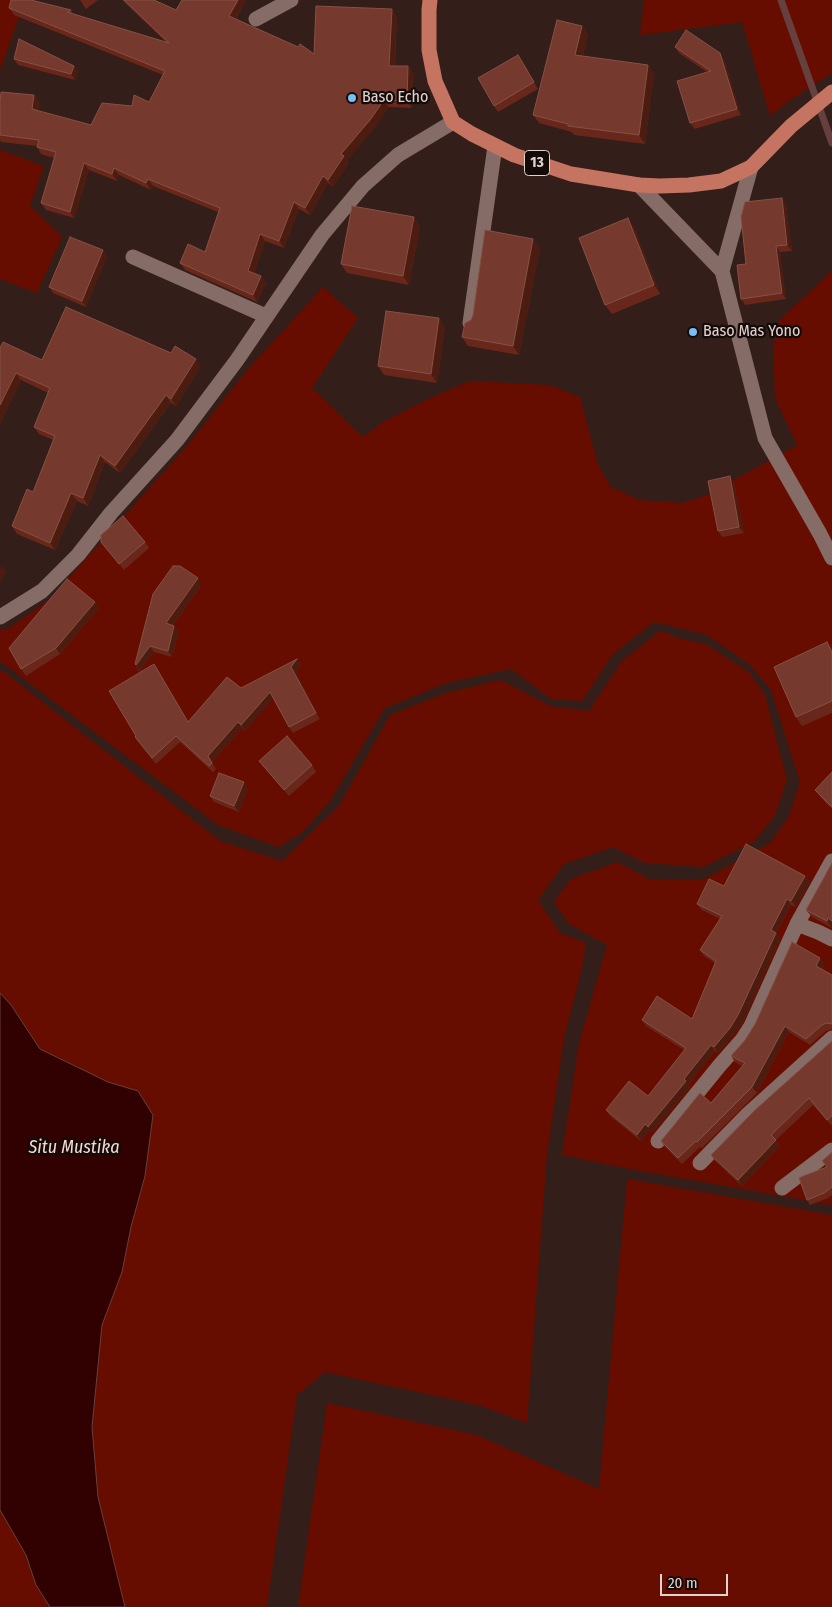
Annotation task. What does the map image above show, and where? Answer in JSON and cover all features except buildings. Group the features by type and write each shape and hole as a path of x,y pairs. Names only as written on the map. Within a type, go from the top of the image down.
{"highway":[{"path":"430,0 428,10 429,50 435,81 453,122"},
{"name":"13","path":"453,122 472,134 514,155 571,174 639,185 689,186 721,181 751,167 792,126 832,92"}],"street":[{"path":"256,19 290,0"},
{"path":"0,617 42,591 78,555 111,513 177,440 236,360 322,235 362,186 398,155 453,122"},
{"path":"470,323 495,146"},
{"path":"722,271 751,167"},
{"path":"639,185 722,271 765,438 832,558"},
{"path":"133,258 266,316"},
{"path":"658,1141 742,1040 751,1026 798,924 832,860"},
{"path":"798,924 832,939"},
{"path":"700,1163 748,1114 832,1038"},
{"path":"782,1188 832,1150"}],"shaded area":[{"path":"0,0 25,0 0,70"},
{"path":"644,0 832,0 832,73 786,103 770,116 742,22 640,35"},
{"path":"0,150 44,166 30,206 62,237 37,293 0,279"},
{"path":"832,270 832,1205 562,1155 579,1043 607,945 569,924 554,902 571,879 617,862 649,879 703,880 770,843 789,816 800,782 771,690 750,665 707,635 654,622 613,654 582,701 551,699 511,669 446,683 385,708 330,801 302,833 278,847 218,825 0,661 0,630 9,628 50,599 186,447 249,368 323,287 358,318 312,388 363,437 383,422 430,398 470,381 549,385 580,397 598,465 611,487 639,500 682,503 707,495 797,445 775,398 773,347 780,319"},
{"path":"660,631 682,639 706,644 750,673 765,695 787,780 775,815 754,842 703,867 645,863 613,847 564,864 538,900 560,933 586,943 581,973 564,1038 547,1154 527,1423 482,1406 325,1372 297,1395 267,1607 0,1607 0,671 3,671 220,841 282,861 339,806 390,715 449,692 501,680 550,706 589,711 621,662"},
{"path":"627,1179 832,1215 832,1607 298,1607 327,1403 477,1435 599,1489"}],"water":[{"name":"Situ Mustika","path":"0,993 11,1005 40,1049 108,1082 138,1091 153,1115 145,1176 131,1227 122,1272 102,1325 92,1427 98,1497 125,1607 50,1607 36,1585 26,1555 0,1510"}],"waterway":[{"path":"781,0 832,143"}],"place":[{"name":"Baso Echo","path":"352,98"},
{"name":"Baso Mas Yono","path":"693,332"}]}
